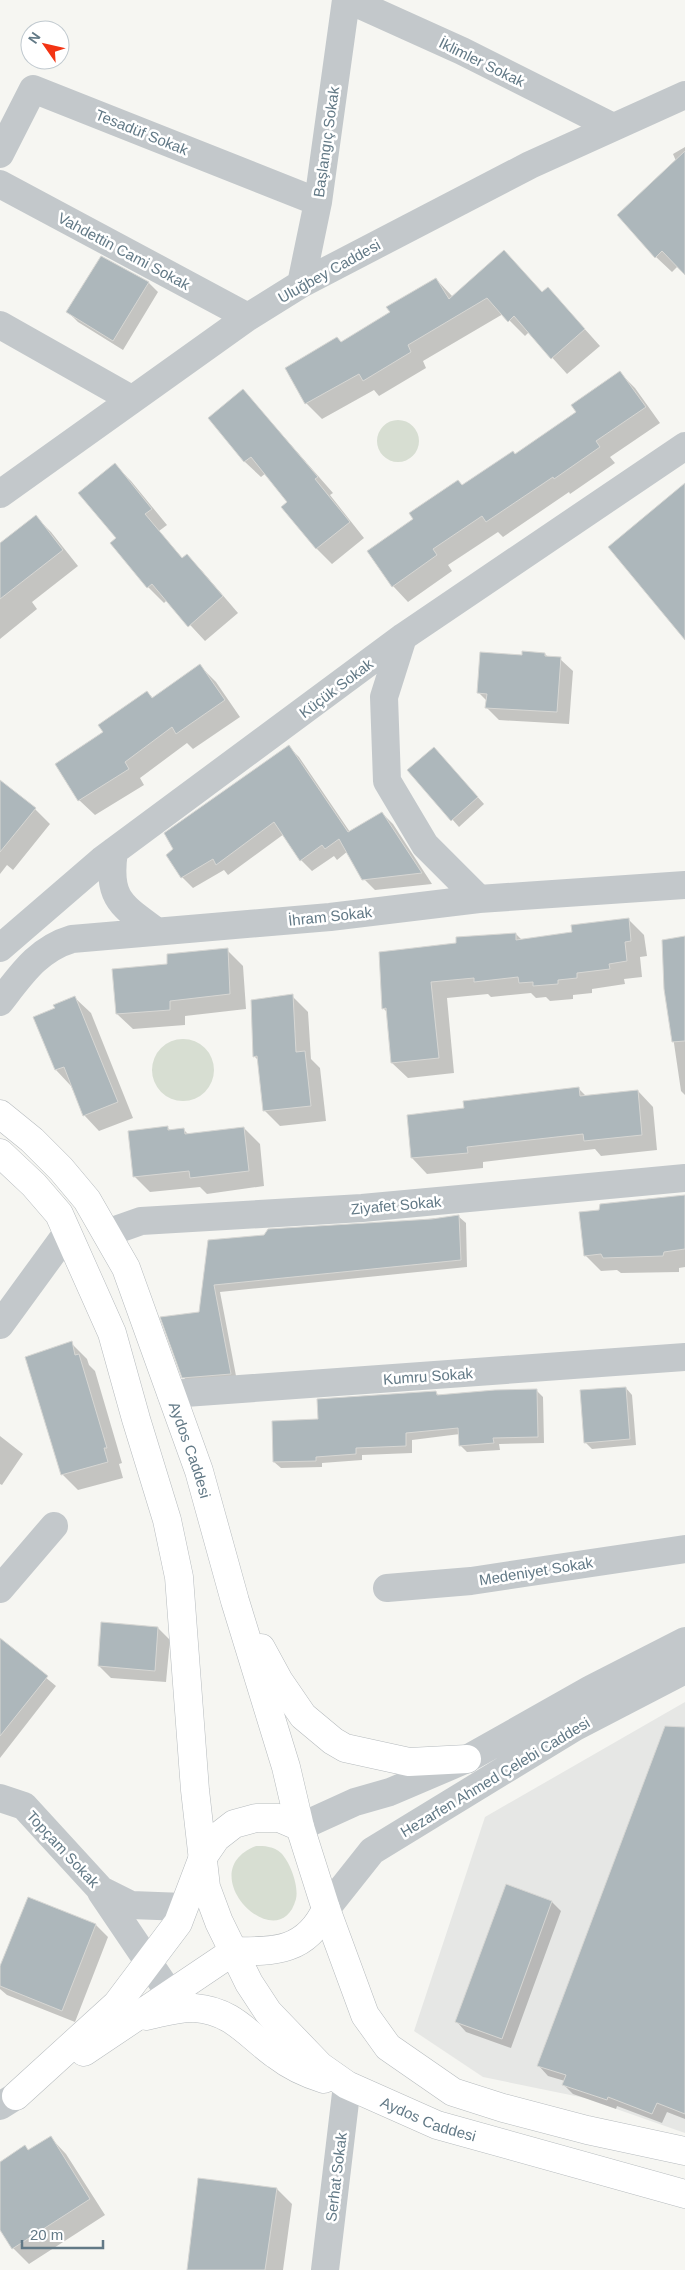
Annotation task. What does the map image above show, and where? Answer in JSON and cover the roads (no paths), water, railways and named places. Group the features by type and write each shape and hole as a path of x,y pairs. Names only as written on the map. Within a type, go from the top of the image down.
{"main road":[{"name":"Aydos Caddesi","path":"0,1114 32,1140 61,1169 87,1200 126,1268 200,1471 235,1601 286,1767 300,1827"},
{"path":"0,1153 34,1185 60,1214 112,1333 136,1420 167,1520 179,1577 184,1620 195,1790 206,1887 234,1951"},
{"path":"235,1601 280,1681 303,1716 333,1741 345,1748 409,1762 467,1760"},
{"path":"8,2101 117,2004 178,1923 203,1857 216,1838 234,1824 256,1818 279,1818 300,1827 326,1908 366,2015 388,2047 453,2092 502,2108 587,2130 685,2151"},
{"path":"8,2101 234,1951 263,1952 285,1949 305,1938 320,1923 326,1908"},
{"name":"Aydos Caddesi","path":"234,1951 249,1983 268,2012 320,2066 347,2085 437,2125 685,2194"},
{"path":"137,2017 193,2008 213,2011 234,2020 276,2055 313,2076 347,2085"}],"street":[{"name":"İklimler Sokak","path":"347,0 462,51 613,127"},
{"name":"Başlangıç Sokak","path":"301,284 318,202 347,0"},
{"name":"Tesadüf Sokak","path":"0,154 33,89 318,202"},
{"name":"Uluğbey Caddesi","path":"0,494 248,317 301,284 530,165 685,95"},
{"name":"Vahdettin Cami Sokak","path":"0,184 248,317"},
{"path":"0,325 131,399"},
{"name":"Küçük Sokak","path":"0,948 114,852 403,637 685,446"},
{"path":"403,637 384,697 388,781 425,845 479,899"},
{"path":"114,852 111,869 112,886 121,904 156,932"},
{"name":"İhram Sokak","path":"0,1002 21,975 46,950 58,943 72,939 330,917 479,899 685,885"},
{"name":"Ziyafet Sokak","path":"107,1233 141,1221 362,1208 685,1178"},
{"path":"0,1325 67,1233"},
{"name":"Kumru Sokak","path":"171,1394 685,1357"},
{"path":"0,1588 54,1526"},
{"name":"Medeniyet Sokak","path":"387,1588 470,1581 685,1549"},
{"name":"Hezarfen Ahmed Çelebi Caddesi","path":"300,1827 355,1802 390,1792 467,1760 591,1689 685,1641"},
{"name":"Hezarfen Ahmed Çelebi Caddesi","path":"326,1908 372,1851 575,1727 685,1670"},
{"name":"Topçam Sokak","path":"0,1798 24,1806 101,1890 131,1905 184,1908"},
{"path":"101,1890 170,1994 193,2008"},
{"name":"Serhat Sokak","path":"325,2270 347,2085"}]}
